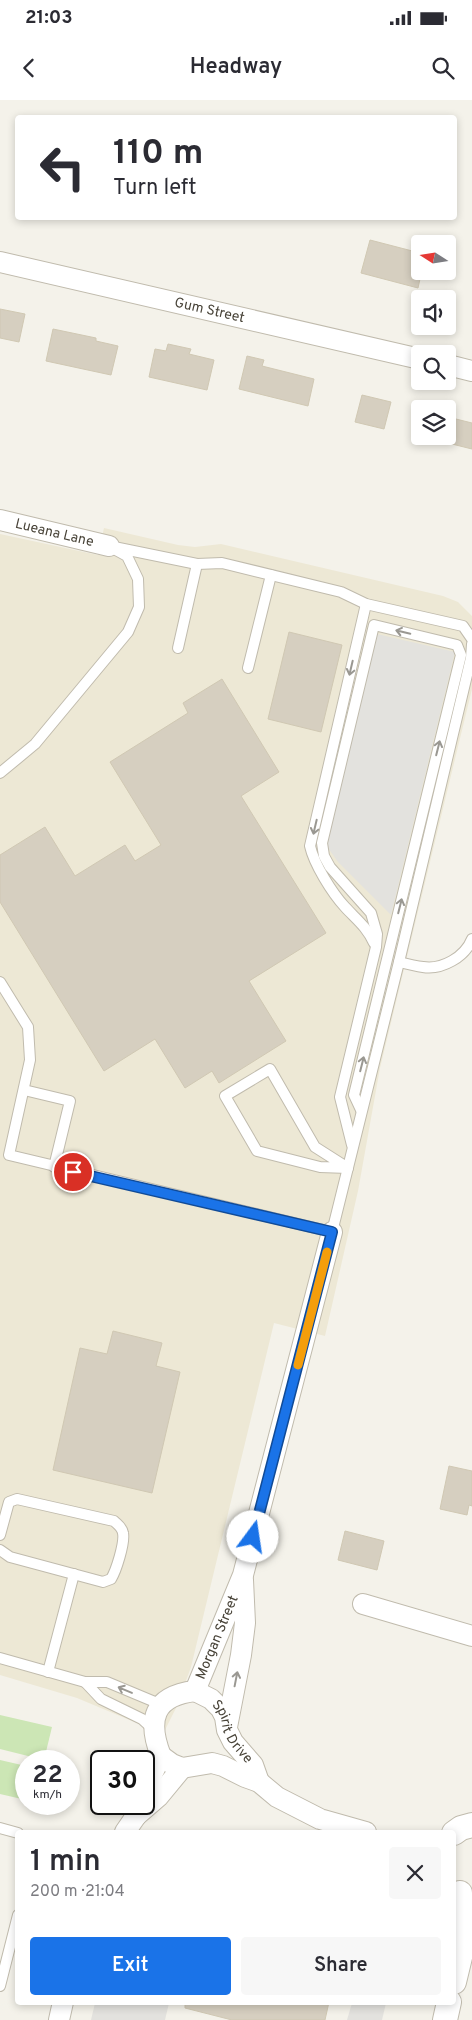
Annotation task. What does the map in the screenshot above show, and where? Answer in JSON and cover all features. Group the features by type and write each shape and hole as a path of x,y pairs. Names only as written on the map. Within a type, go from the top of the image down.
{"street":[{"name":"Gum Street","path":"0,262 411,357"},
{"path":"456,367 472,371"},
{"name":"Lueana Lane","path":"0,520 109,546"},
{"name":"Morgan Street","path":"165,1702 178,1694 195,1691 243,1575 332,1232"},
{"name":"Morgan Street","path":"212,1763 225,1746 241,1655 245,1623 243,1575"},
{"path":"363,1604 472,1636"},
{"name":"Spirit Drive","path":"195,1691 211,1698 221,1708 232,1742 253,1765 259,1782"},
{"path":"165,1702 158,1710 153,1729 161,1756 182,1768 212,1763"},
{"path":"155,1768 161,1756"},
{"name":"Spirit Drive","path":"212,1763 224,1766 245,1778 259,1782 277,1797 320,1819 359,1830"},
{"path":"133,1818 152,1802 182,1768"},
{"path":"456,1832 472,1825"},
{"path":"461,1953 462,1893"},
{"path":"456,1974 472,1914"},
{"path":"59,2020 62,2005"},
{"path":"445,2020 448,2005"}],"lane":[{"path":"109,546 197,564 222,563 341,592 366,604 463,626 472,640"},
{"path":"0,773 35,744 128,632 139,607 138,579 127,556 109,546"},
{"path":"178,648 197,564"},
{"path":"248,668 271,575"},
{"path":"366,604 310,846 313,860 344,906 370,932 376,947"},
{"path":"352,1148 340,1097 376,947 377,934 371,912 330,867 324,856 322,843 374,625 457,645 461,655 354,1095 361,1110"},
{"path":"0,982 28,1027 30,1060 8,1155 332,1232 399,962 471,658 472,644"},
{"path":"399,962 425,968 452,962 468,948 472,939"},
{"path":"270,1069 315,1147 348,1168 320,1167 257,1151 225,1096 270,1069"},
{"path":"24,1090 70,1101 54,1167"},
{"path":"0,1534 9,1502 17,1499 114,1521 120,1526 123,1534 115,1572 111,1579 103,1582 10,1557 0,1550"},
{"path":"48,1672 74,1574"},
{"path":"0,1658 85,1682 107,1682 155,1702 165,1702"},
{"path":"85,1682 101,1699 142,1719 153,1729"},
{"path":"0,1828 15,1832"},
{"path":"0,1986 15,1927"}],"shaded area":[{"path":"104,528 178,545 195,547 221,544 443,596 458,602 472,616 472,689 380,1068 358,1191 325,1336 274,1323 191,1667 177,1706 163,1734 77,1698 0,1675 0,534 98,555"},
{"path":"377,634 455,652 391,915 338,862 326,845"},
{"path":"94,2005 169,2005 165,2020 91,2020"},
{"path":"351,2005 386,2005 382,2020 347,2020"}],"green space":[{"path":"0,1715 52,1727 46,1750 15,1750 15,1753 0,1749"},
{"path":"0,1760 15,1763 15,1797 0,1794"}],"building":[{"path":"370,240 411,251 411,280 420,280 418,288 361,273"},
{"path":"0,309 25,314 19,342 0,338"},
{"path":"53,329 96,338 96,341 118,346 111,375 46,361"},
{"path":"168,344 191,349 189,354 214,360 207,390 149,377 155,349 166,351"},
{"path":"247,356 264,360 262,366 314,379 308,406 239,389"},
{"path":"362,395 391,402 384,429 355,422"},
{"path":"456,419 472,423 472,449 456,445"},
{"path":"289,632 342,645 321,732 268,719"},
{"path":"222,679 279,772 241,796 326,933 249,981 286,1041 219,1083 212,1071 185,1088 155,1039 104,1071 0,902 0,855 45,827 75,876 125,845 135,861 161,845 110,762 188,713 183,703"},
{"path":"113,1331 162,1343 156,1366 180,1372 152,1493 53,1470 80,1348 107,1354"},
{"path":"449,1466 472,1471 472,1506 469,1505 467,1515 440,1509"},
{"path":"345,1531 384,1541 377,1570 338,1560"},
{"path":"185,2005 328,2005 325,2020 232,2020 185,2008"}],"slow traffic":[{"path":"298,1365 327,1252"}],"route":[{"path":"73,1172 332,1232 253,1537"}]}
